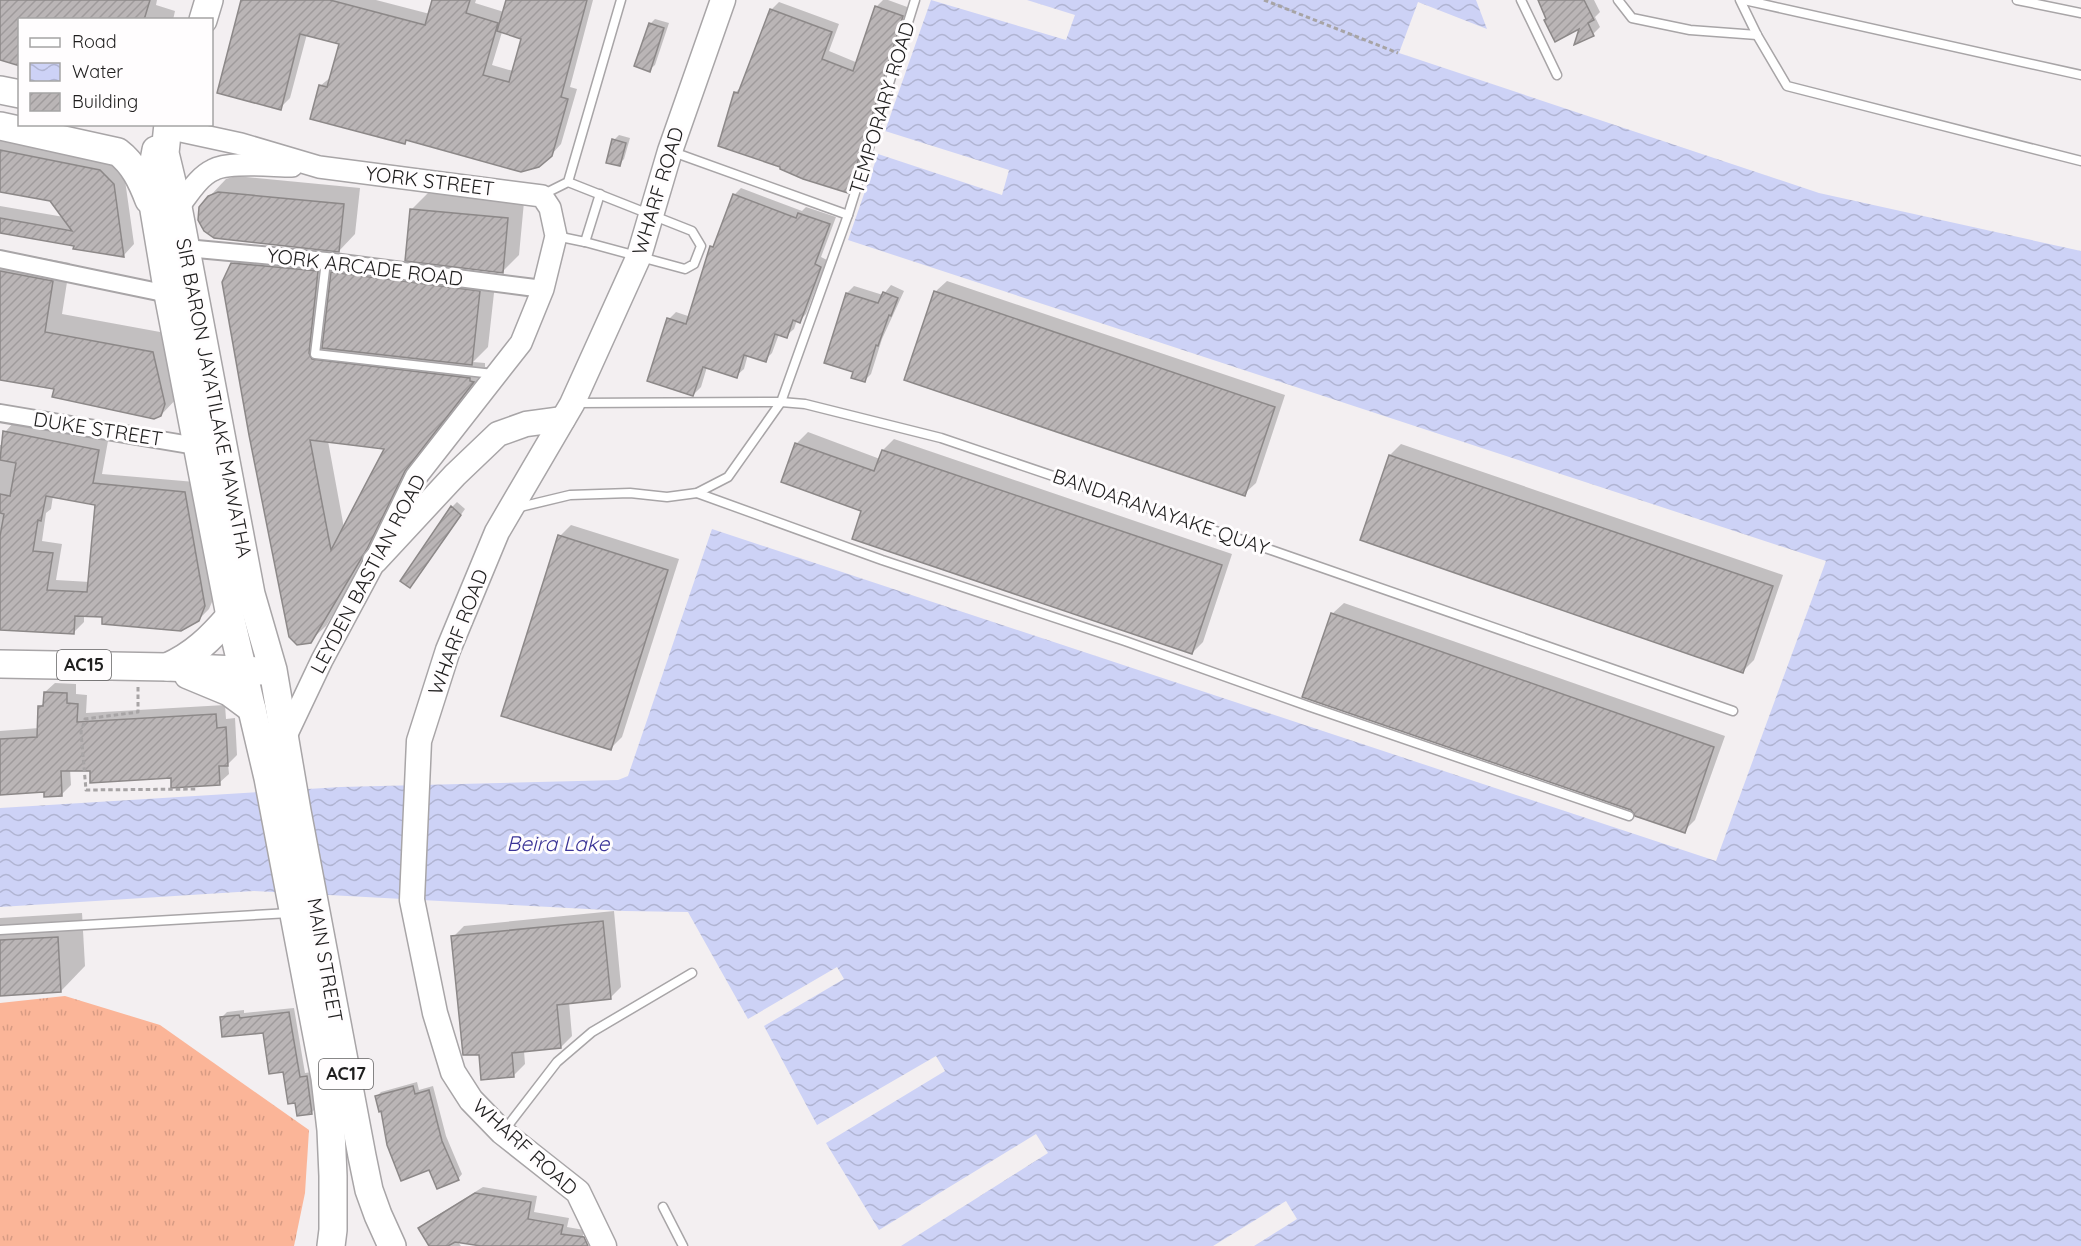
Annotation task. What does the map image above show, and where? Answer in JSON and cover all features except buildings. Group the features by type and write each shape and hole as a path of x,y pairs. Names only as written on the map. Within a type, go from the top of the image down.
{"main road":[{"path":"204,18 209,0"},
{"name":"WHARF ROAD","path":"604,1246 578,1192 502,1132 471,1100 453,1072 435,1013 412,900 419,741 448,650 497,532 568,411 639,256 670,151 723,0"},
{"path":"0,90 18,94"},
{"path":"0,126 118,152 129,162 141,181 166,209"},
{"name":"SIR BARON JAYATILAKE MAWATHA","path":"163,126 168,294 230,616 244,671"},
{"name":"SIR BARON JAYATILAKE MAWATHA","path":"166,209 186,248 251,594 273,670"},
{"path":"375,561 455,475 498,434 568,411"},
{"path":"168,667 187,658 200,648 230,616"},
{"name":"AC15","path":"0,664 138,666 244,671"},
{"path":"168,667 229,692 252,709"},
{"path":"244,671 273,670"},
{"name":"MAIN STREET","path":"273,670 285,738 280,779"},
{"name":"MAIN STREET","path":"244,671 252,709 280,779 300,904 331,1130 333,1187 331,1246"},
{"name":"MAIN STREET","path":"300,904 369,1190 392,1246"}],"street":[{"name":"YORK STREET","path":"163,126 241,144 319,167"},
{"name":"YORK STREET","path":"166,209 213,169 225,165 319,167 542,196"},
{"name":"LEYDEN BASTIAN ROAD","path":"285,738 416,477 521,343 543,289 556,236 550,208 542,196"},
{"name":"YORK ARCADE ROAD","path":"186,248 326,261 543,289"},
{"path":"0,260 168,294"},
{"name":"DUKE STREET","path":"0,413 196,446"}],"lane":[{"path":"542,196 568,182 621,0"},
{"name":"TEMPORARY ROAD","path":"697,493 728,477 781,402 848,215 915,0"},
{"path":"1521,0 1557,75"},
{"path":"1618,0 1632,18 1690,30 1757,35"},
{"path":"1740,0 1757,35 1787,86 2081,161"},
{"path":"1744,0 2081,75"},
{"path":"2017,0 2081,13"},
{"path":"670,151 848,215"},
{"path":"556,236 685,269 694,264 701,246 692,231 568,182"},
{"path":"585,242 600,194"},
{"path":"326,261 315,354 495,375"},
{"name":"BANDARANAYAKE QUAY","path":"568,411 781,402 804,404 941,438 1733,711"},
{"path":"510,510 570,495 630,493 667,497 697,493 882,560 1125,641 1629,816"},
{"path":"0,930 300,904"},
{"path":"502,1132 557,1062 592,1032 692,973"},
{"path":"663,1207 683,1246"}],"path":[{"path":"1264,0 1398,53"},
{"path":"138,666 138,712 85,719 81,732 86,790 198,789"}],"green space":[{"path":"65,996 160,1025 309,1130 305,1193 294,1246 0,1246 0,1003"}],"water":[{"name":"Beira Lake","path":"931,0 1066,40 1075,15 1027,0 1476,0 1487,29 1418,2 1399,53 1819,193 2081,251 2081,1246 1254,1246 1297,1219 1286,1201 1213,1246 901,1246 1048,1153 1036,1134 879,1230 826,1143 945,1071 936,1056 817,1125 764,1026 844,979 837,967 748,1019 688,912 625,911 254,891 0,907 0,808 341,787 618,780 628,776 712,529 1716,861 1826,561 848,240 878,154 1002,195 1009,170 885,131"}]}
